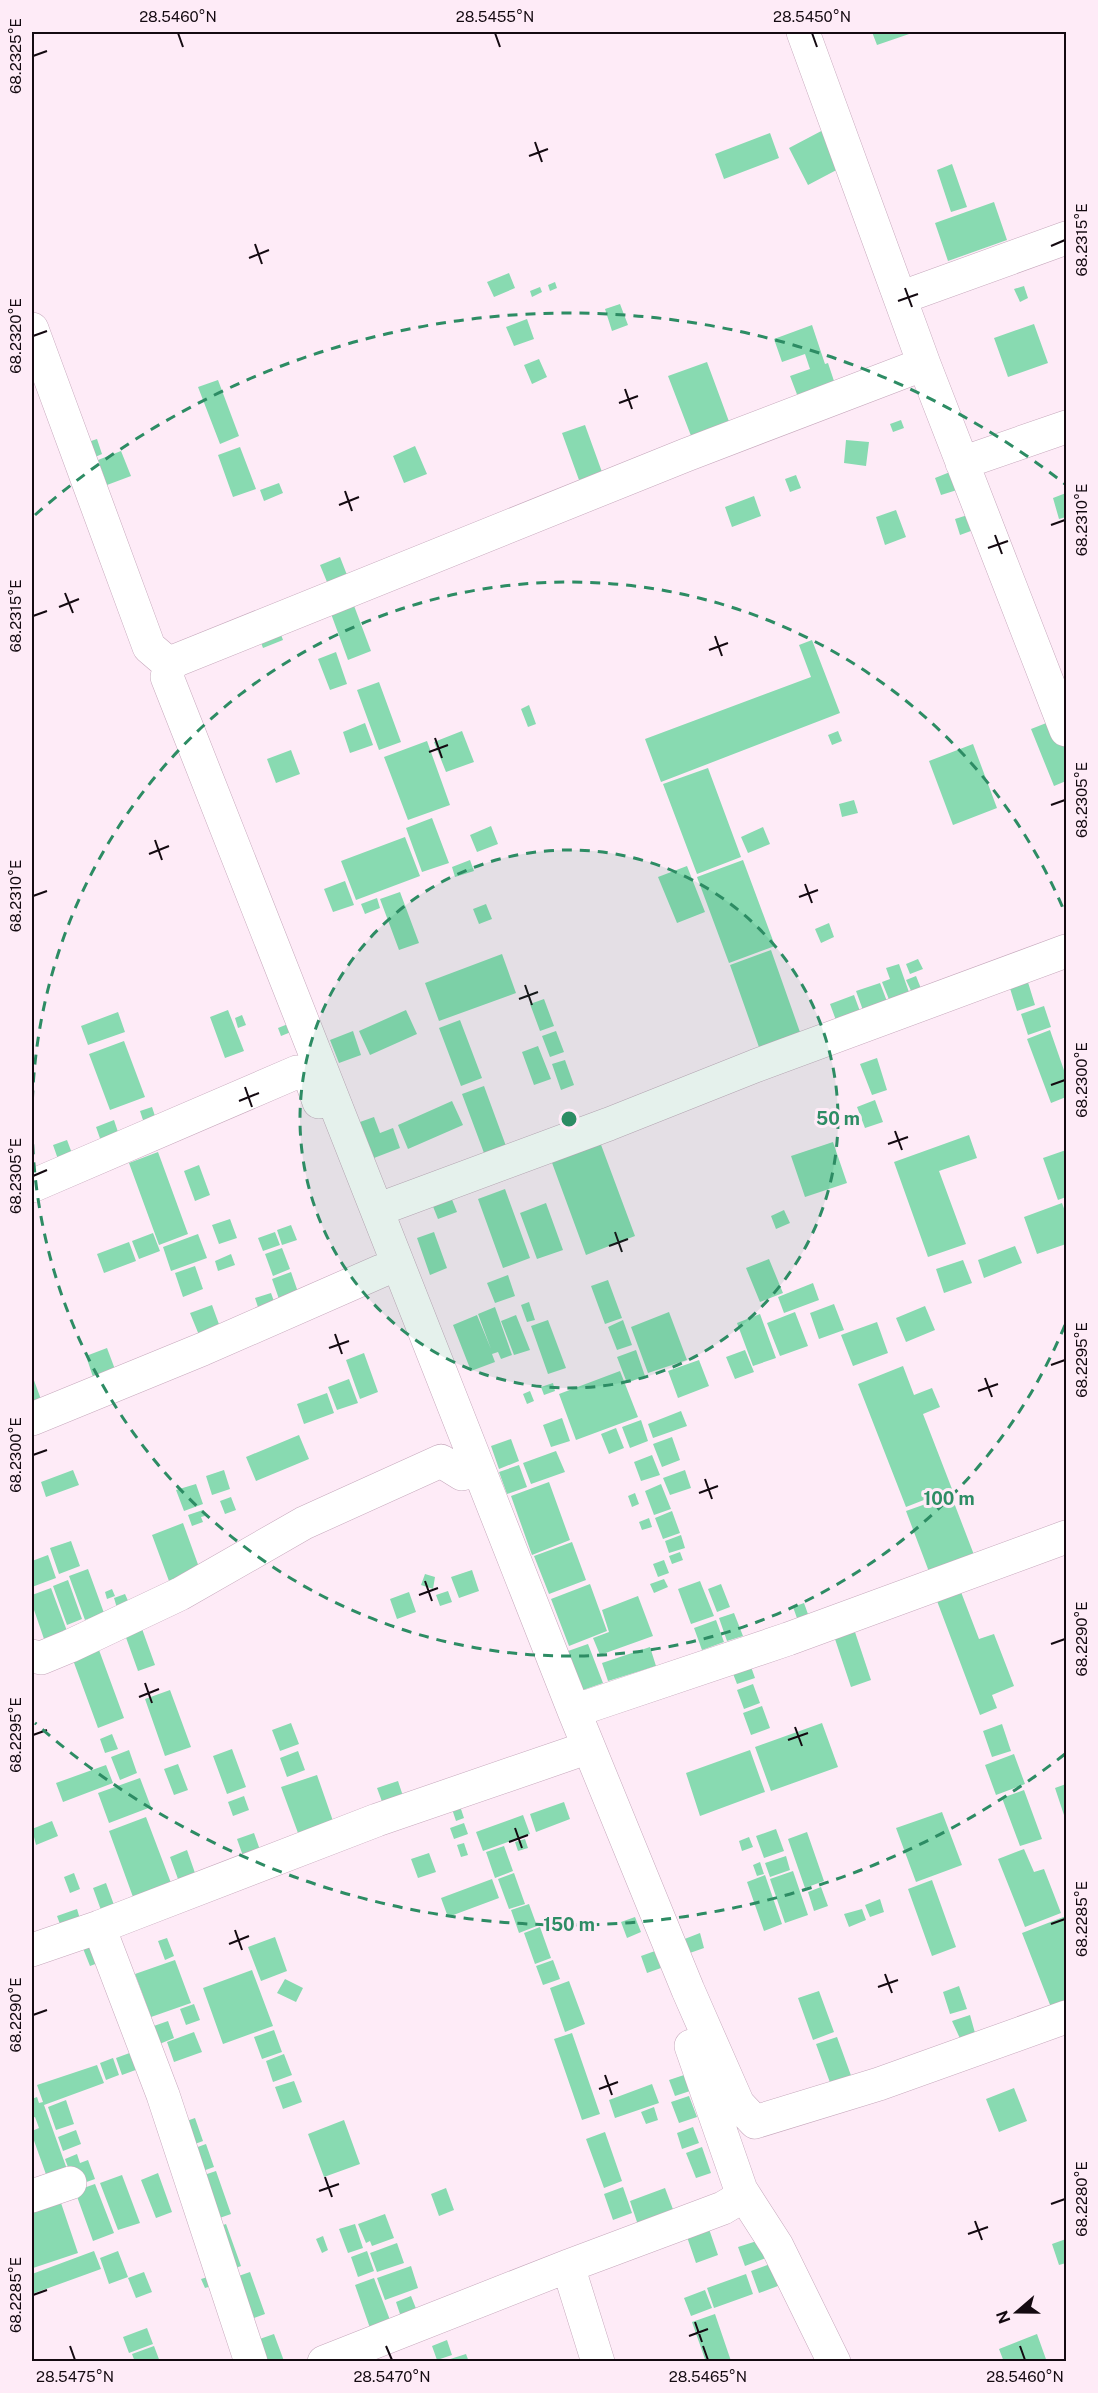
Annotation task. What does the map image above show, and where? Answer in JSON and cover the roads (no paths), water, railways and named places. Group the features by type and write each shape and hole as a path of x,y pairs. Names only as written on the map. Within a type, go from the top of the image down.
{"street":[{"path":"803,32 924,364 1066,730"},
{"path":"900,298 1066,238"},
{"path":"32,329 149,647 170,665"},
{"path":"170,665 199,651 686,455 924,364"},
{"path":"962,462 1066,427"},
{"path":"170,665 167,677 574,1711 688,1990 738,2104 755,2122 879,2084 1066,2017"},
{"path":"377,1210 1066,951"},
{"path":"32,1186 297,1072 308,1071 381,1271 572,1753 653,1935 741,2190 777,2246 834,2361"},
{"path":"32,1419 203,1349 381,1271"},
{"path":"32,1656 41,1658 70,1646 180,1594 304,1523 416,1471 441,1461 462,1474"},
{"path":"574,1711 788,1639 1066,1538"},
{"path":"32,1950 99,1927 377,1820 572,1753"},
{"path":"99,1927 163,2095 251,2361"},
{"path":"32,2196 70,2183"},
{"path":"324,2361 723,2208 738,2199 741,2190"},
{"path":"568,2266 598,2361"}]}
